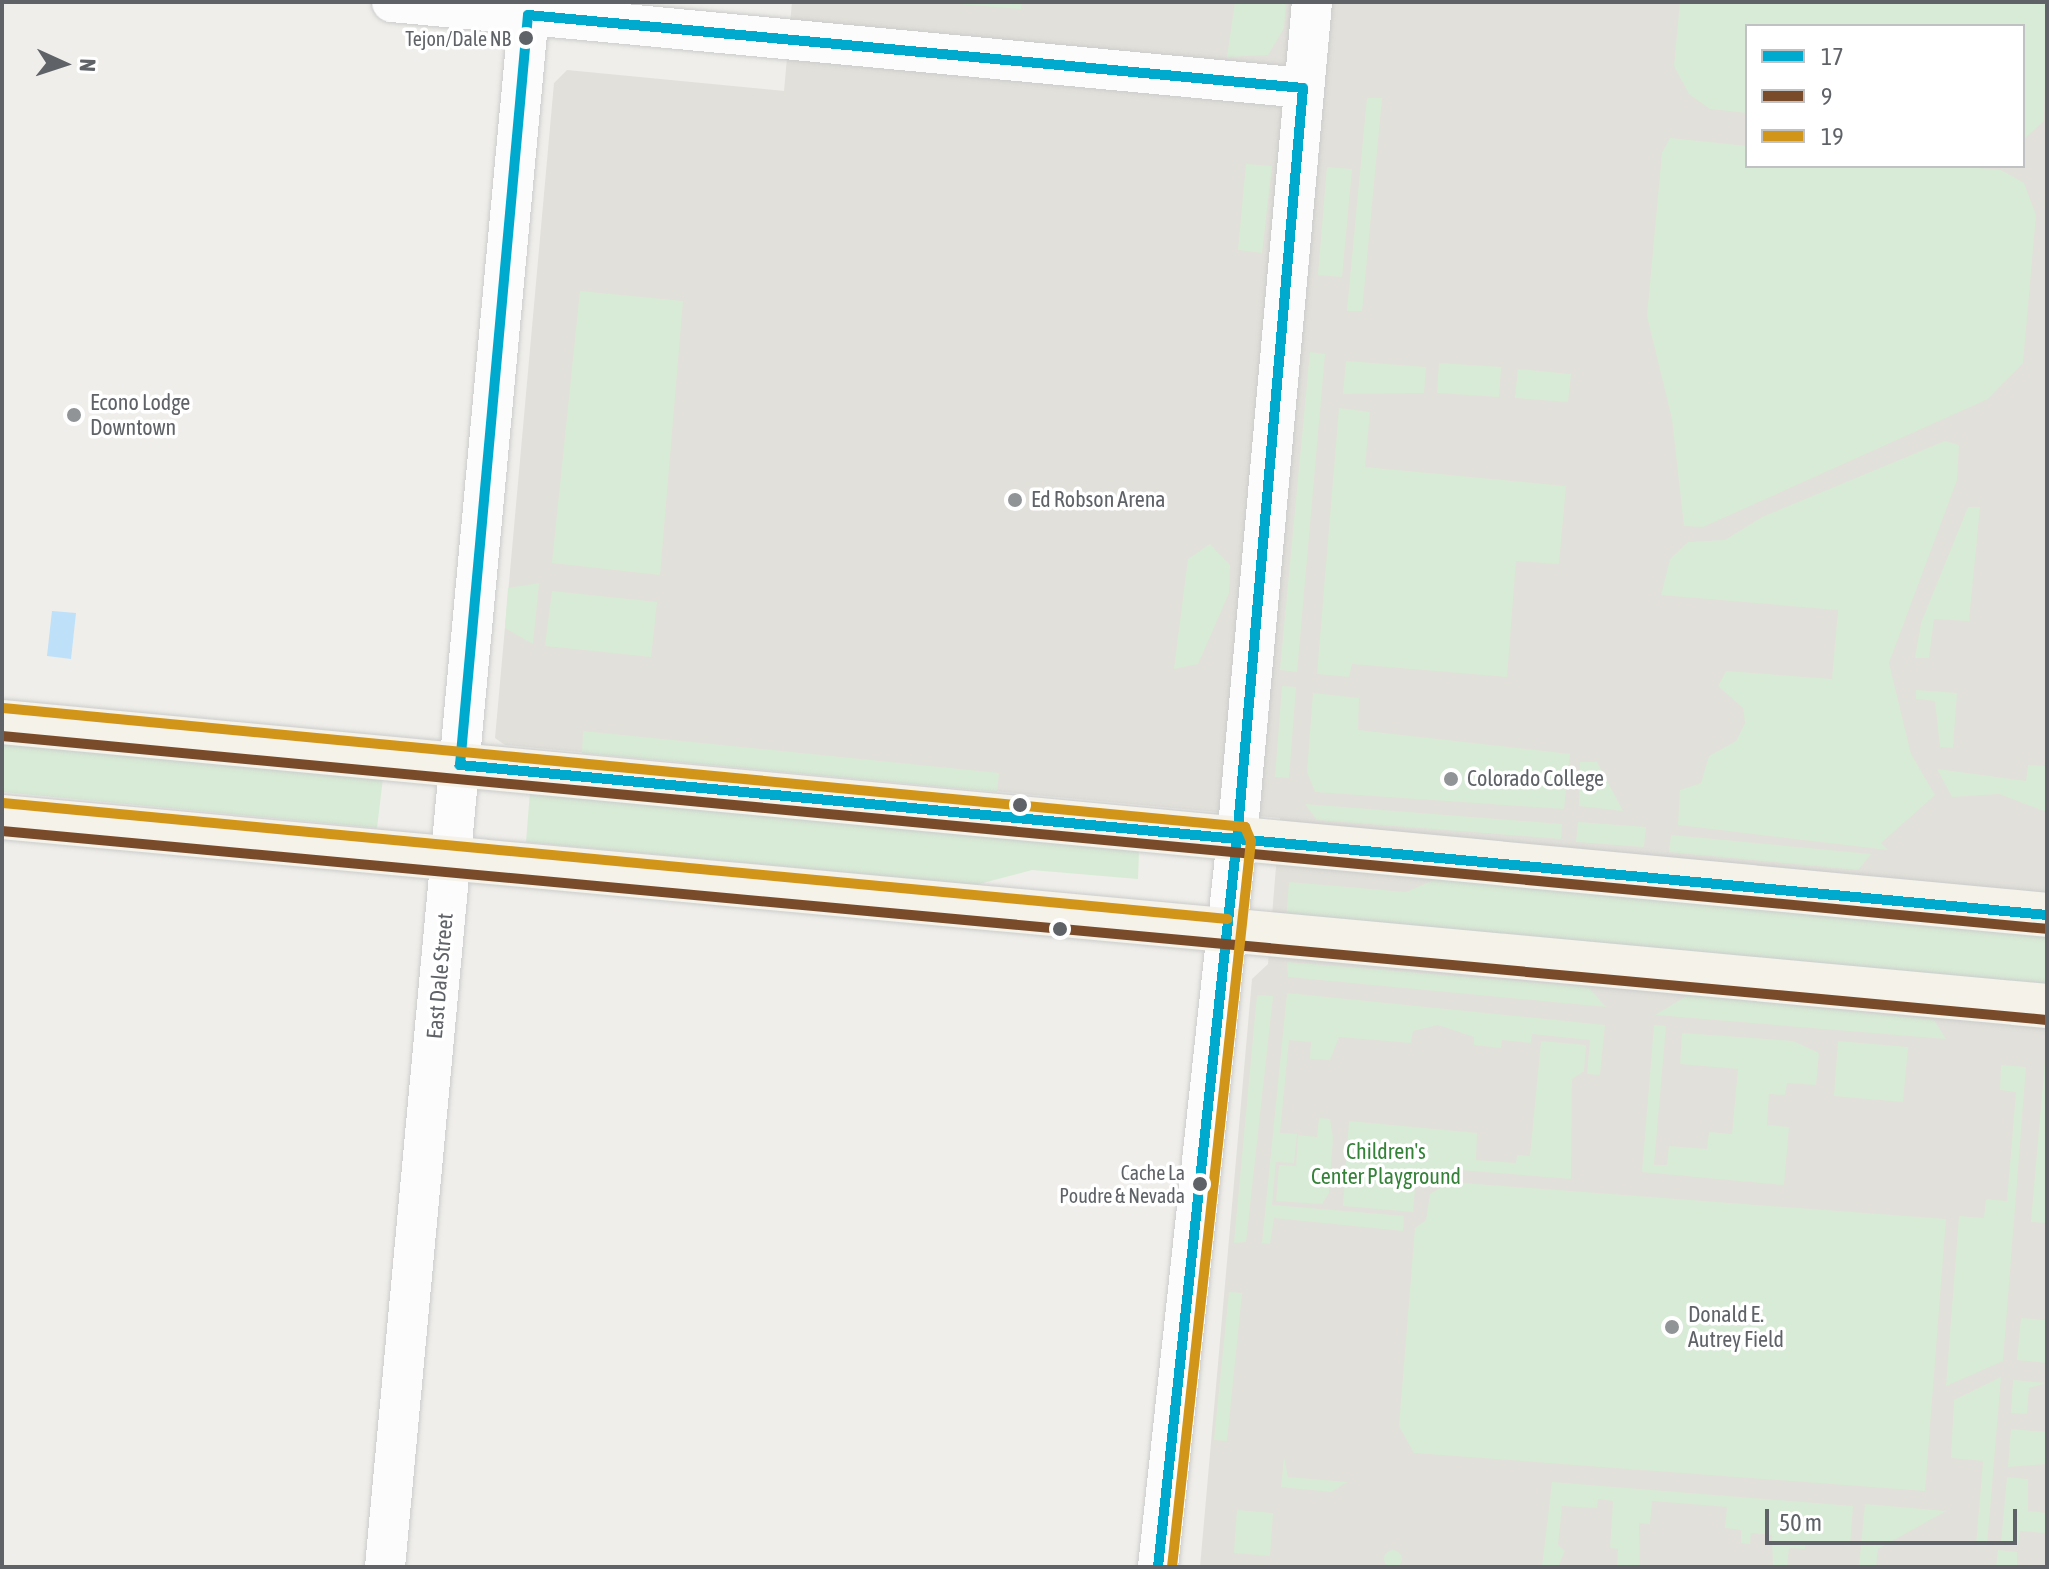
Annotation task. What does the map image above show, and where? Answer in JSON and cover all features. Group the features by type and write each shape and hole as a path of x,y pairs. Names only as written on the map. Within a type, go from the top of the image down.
{"main road":[{"path":"2,722 2047,915"},
{"path":"2,817 1227,933 2047,1006"}],"street":[{"path":"392,2 529,9 1303,88"},
{"path":"1158,1567 1237,839 1312,2"},
{"name":"East Dale Street","path":"385,1567 529,9"}],"shaded area":[{"name":"Colorado College","path":"792,2 2047,2 2047,1567 1200,1567 1252,979 1268,964 1280,818 505,745 495,738 554,83 567,70 784,91"}],"green space":[{"path":"930,2 1022,2 1021,9"},
{"path":"1235,2 1286,2 1284,28 1268,55 1227,57"},
{"path":"1680,2 2047,2 2044,121 2025,138 2025,24 1745,24 1745,113 1710,109 1689,94 1674,66"},
{"path":"1367,98 1382,98 1362,311 1347,311"},
{"path":"1670,138 1745,146 1745,168 1979,168 2001,170 2024,183 2036,215 2023,363 1988,399 1703,527 1684,526 1672,419 1647,316 1662,153"},
{"path":"1246,164 1272,166 1262,253 1238,250"},
{"path":"1327,167 1352,169 1342,277 1318,275"},
{"path":"580,291 683,301 660,575 552,563"},
{"path":"1310,352 1325,354 1297,672 1280,670"},
{"path":"1346,361 1426,367 1424,393 1343,394"},
{"path":"1439,363 1501,367 1499,397 1437,393"},
{"path":"1518,369 1571,374 1568,402 1515,398"},
{"path":"1339,408 1370,412 1365,467 1566,486 1559,564 1516,561 1507,677 1352,664 1349,677 1317,674"},
{"path":"1945,441 1959,445 1957,480 1889,663 1911,754 1935,795 1881,843 1888,850 1678,825 1680,790 1701,783 1709,756 1736,741 1745,723 1743,708 1718,686 1726,671 1832,679 1838,610 1661,595 1670,559 1688,542 1725,540 1762,517"},
{"path":"1968,507 1980,507 1969,621 1934,619 1929,658 1915,658 1921,623"},
{"path":"1210,544 1230,565 1229,593 1198,664 1174,669 1188,559"},
{"path":"539,583 533,644 505,628 508,588"},
{"path":"552,591 657,602 651,657 545,646"},
{"path":"1282,686 1296,687 1289,778 1275,777"},
{"path":"1916,690 1957,693 1953,748 1940,747 1935,701 1916,699"},
{"path":"1313,693 1359,698 1358,730 1570,754 1564,809 1315,792 1307,772"},
{"path":"583,731 999,773 997,792 582,753"},
{"path":"2,743 383,778 377,828 2,792"},
{"path":"1580,762 1597,762 1623,811 1579,806"},
{"path":"2028,765 2047,766 2047,812 1999,794 1952,797 1937,769 2026,781"},
{"path":"530,791 1139,851 1138,879 1032,870 975,885 526,842"},
{"path":"1305,804 1562,824 1561,839 1317,820"},
{"path":"1578,822 1646,827 1644,847 1576,842"},
{"path":"1671,835 1871,854 1858,870 1669,852"},
{"path":"1439,878 2047,935 2047,987 1286,919 1289,882 1406,892"},
{"path":"1287,962 1588,987 1606,1007 1288,977"},
{"path":"1287,993 1605,1025 1600,1075 1587,1074 1590,1040 1532,1034 1531,1043 1502,1040 1501,1048 1474,1045 1474,1037 1438,1025 1413,1031 1411,1043 1339,1037 1330,1060 1310,1059 1311,1042 1289,1040 1280,1133 1297,1134 1294,1163 1276,1162 1272,1205 1404,1216 1403,1231 1274,1218 1270,1244 1262,1243"},
{"path":"1690,994 1934,1020 1946,1039 1655,1015"},
{"path":"1257,995 1273,996 1246,1242 1234,1243"},
{"path":"1654,1025 1666,1026 1654,1165 1667,1165 1669,1146 1707,1149 1709,1132 1732,1134 1738,1069 1680,1064 1682,1033 1793,1041 1819,1053 1816,1085 1787,1083 1785,1095 1769,1094 1767,1125 1789,1127 1784,1185 1642,1172"},
{"name":"Children's Center Playground","path":"1541,1041 1586,1045 1584,1071 1572,1079 1571,1179 1447,1169 1415,1188 1413,1212 1343,1206 1349,1121 1477,1133 1476,1160 1516,1163 1517,1155 1530,1156"},
{"path":"1838,1041 1908,1047 1903,1102 1834,1096"},
{"path":"2047,1061 2047,1223 2031,1222"},
{"path":"2001,1065 2026,1067 2003,1361 1946,1386 1959,1216 1984,1218 1986,1199 2007,1201 2016,1092 2000,1090"},
{"name":"Children's Center Playground","path":"1319,1118 1330,1119 1333,1138 1329,1193 1322,1204 1276,1201 1279,1165 1296,1166 1298,1135 1317,1137"},
{"name":"Donald E. Autrey Field","path":"1449,1182 1946,1219 1925,1491 1414,1453 1399,1426 1415,1228 1426,1220 1430,1194"},
{"path":"1229,1292 1242,1293 1227,1441 1214,1440"},
{"path":"2021,1318 2045,1320 2047,1363 2017,1360"},
{"path":"2001,1377 1987,1546 1976,1545 1983,1461 1951,1458 1954,1400"},
{"path":"2013,1380 2047,1383 2029,1388 2027,1414 2011,1413"},
{"path":"2011,1429 2047,1432 2047,1464 2008,1467"},
{"path":"1284,1457 1288,1477 1347,1482 1331,1492 1281,1487"},
{"path":"2007,1477 2028,1479 2028,1511 2047,1513 2047,1533 2020,1531 2018,1546 2001,1544"},
{"path":"1552,1482 1853,1506 1850,1546 1806,1542 1805,1549 1789,1548 1787,1567 1773,1567 1772,1535 1751,1533 1750,1544 1741,1543 1741,1530 1725,1528 1727,1507 1652,1501 1650,1524 1639,1523 1640,1567 1617,1567 1618,1549 1610,1548 1613,1501 1598,1499 1597,1508 1562,1506 1558,1545 1565,1551 1558,1567 1542,1567"},
{"path":"1865,1504 1946,1511 1878,1549 1876,1567 1859,1567"},
{"path":"1237,1510 1273,1513 1270,1556 1234,1553"},
{"path":"1393,1550 1402,1559 1393,1568 1384,1559"},
{"path":"1998,1550 2017,1552 2017,1565 2042,1567 1996,1567"}],"water":[{"path":"52,611 76,613 71,659 47,656"}],"transit line":[{"name":"17","path":"528,15 1303,88 1237,839 460,765 528,15"},
{"name":"19","path":"3,708 1245,827 1251,841 1172,1567"},
{"name":"9","path":"2,736 2046,929"},
{"name":"19","path":"3,803 1228,919"},
{"name":"9","path":"2,831 2046,1020"},
{"name":"17","path":"1158,1567 1237,839"},
{"name":"17","path":"1237,839 2047,915"}],"place":[{"name":"Tejon/Dale NB","path":"526,38"},
{"name":"Econo Lodge Downtown","path":"74,415"},
{"name":"Ed Robson Arena","path":"1015,500"},
{"name":"Colorado College","path":"1451,779"},
{"name":"Cache La Poudre & Nevada","path":"1200,1184"},
{"name":"Donald E. Autrey Field","path":"1672,1327"}]}
